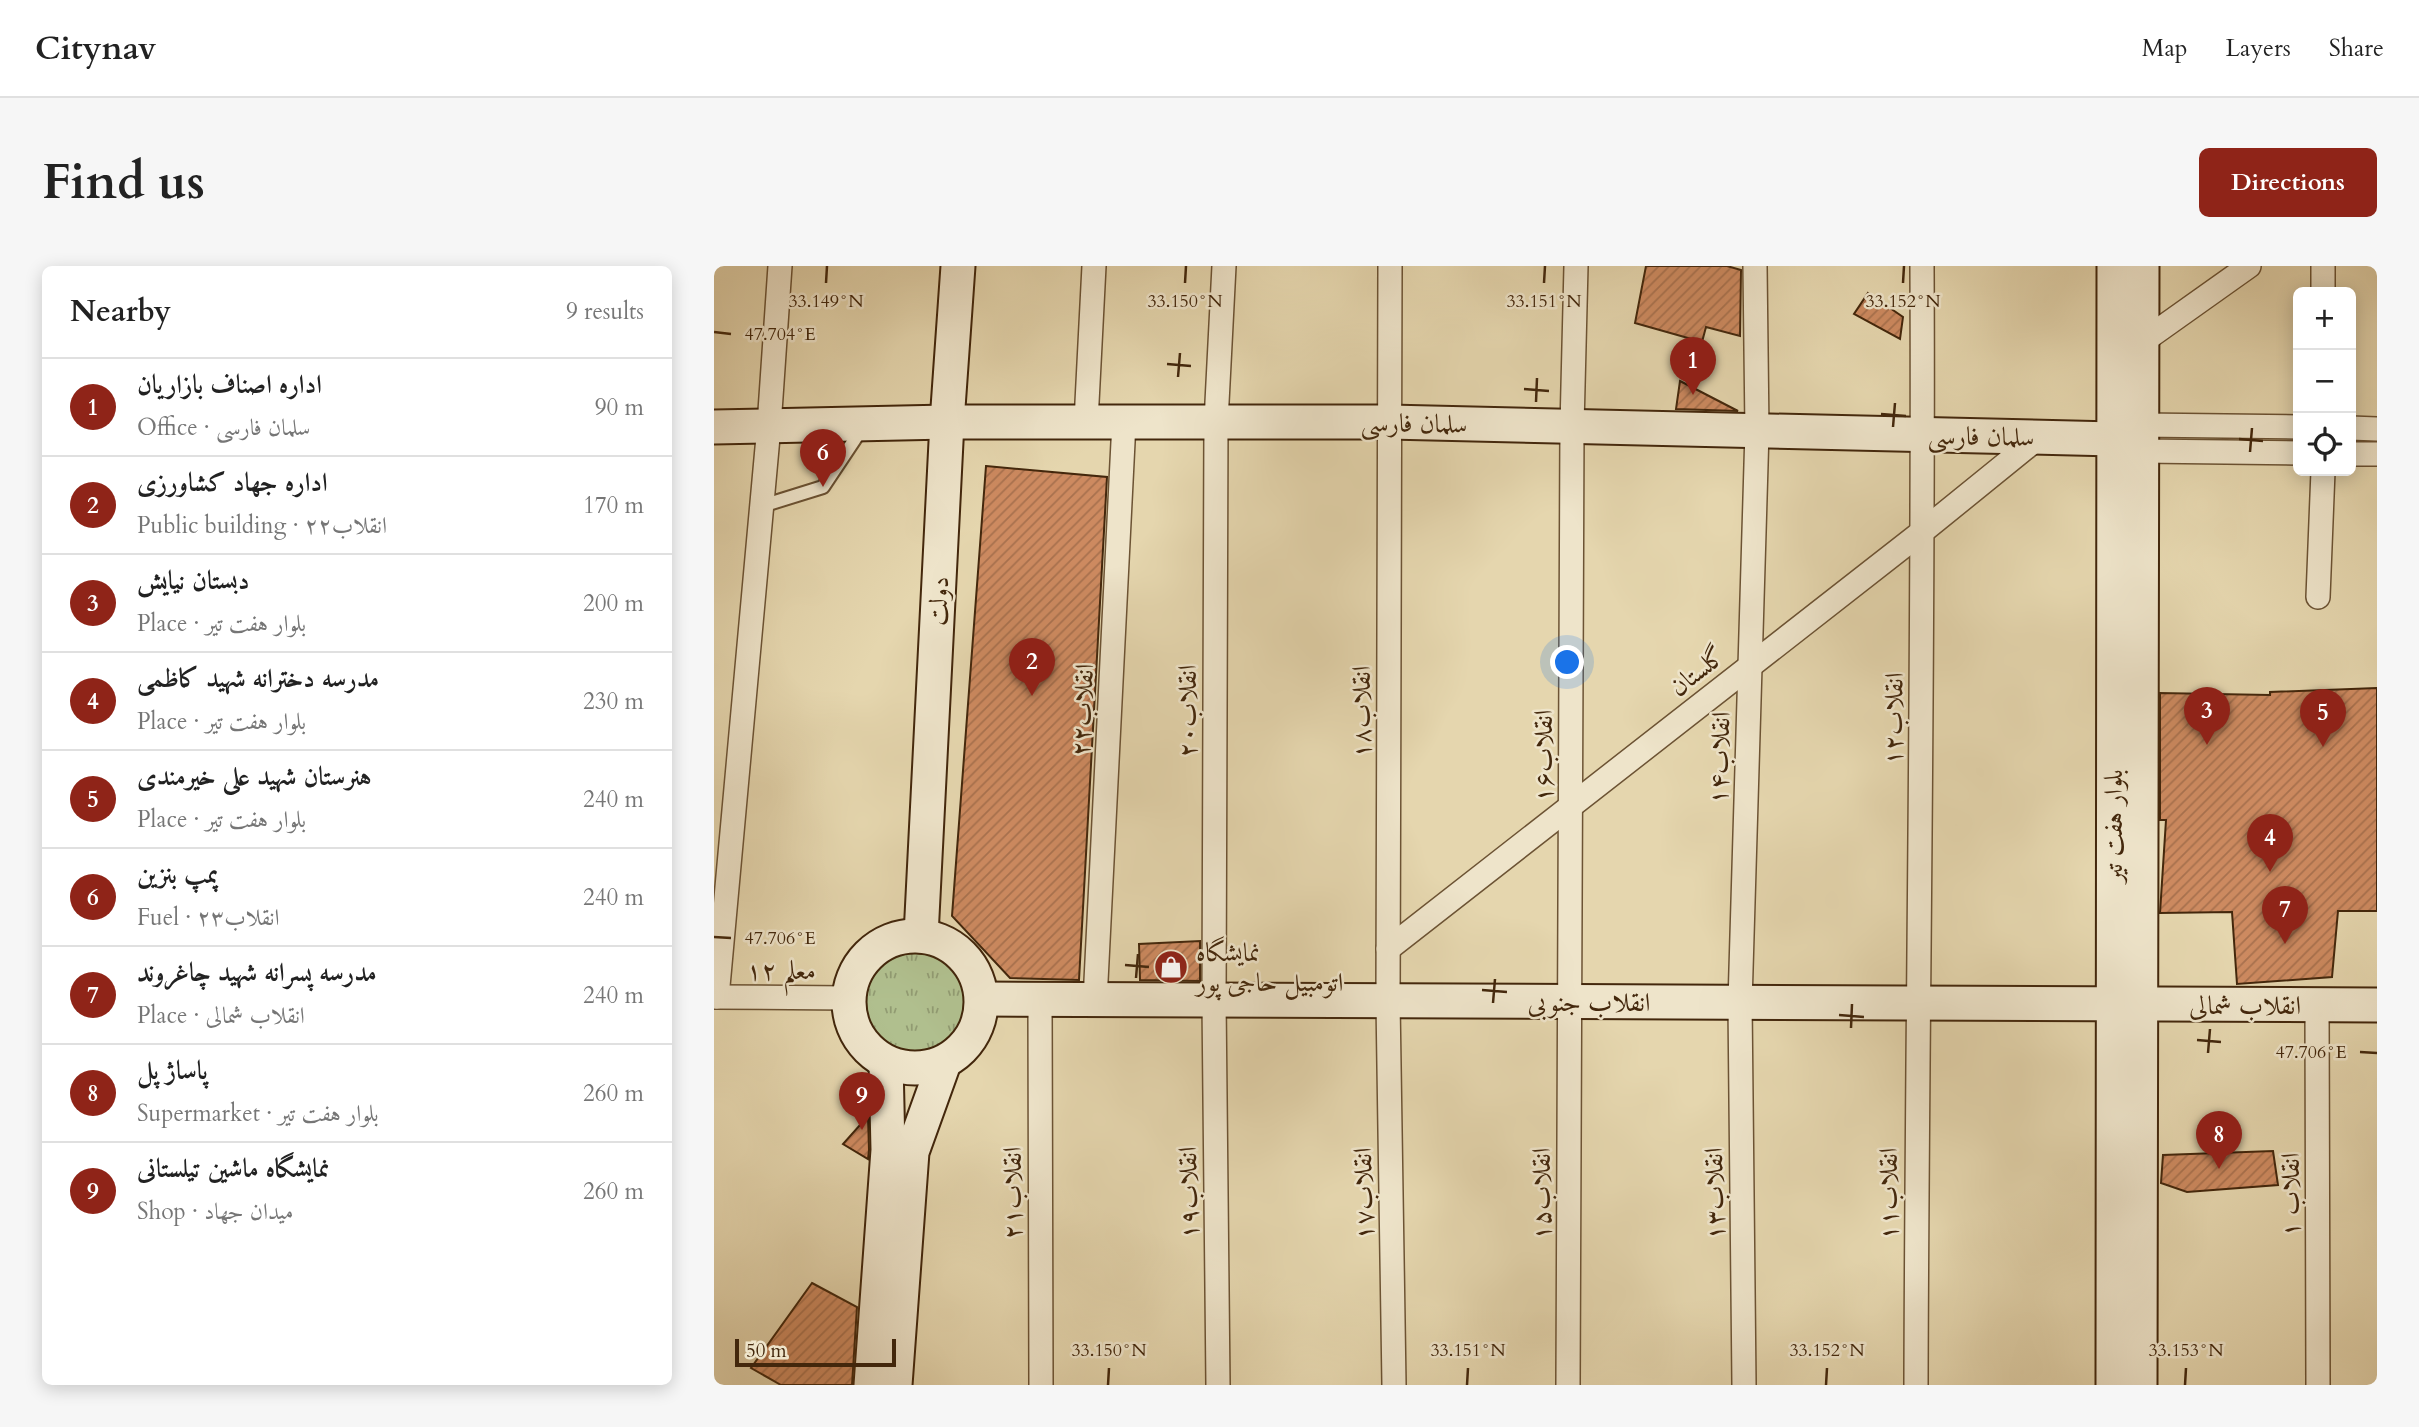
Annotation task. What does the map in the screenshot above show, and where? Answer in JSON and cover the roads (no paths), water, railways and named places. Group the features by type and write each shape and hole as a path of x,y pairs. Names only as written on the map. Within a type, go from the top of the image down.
{"street":[{"path":"716,998 769,426 780,266"},
{"name":"دولت","path":"921,936 947,422 958,266"},
{"path":"1086,422 1094,266"},
{"name":"انقلاب۲۰","path":"1214,1001 1216,422 1224,266"},
{"name":"انقلاب۱۸","path":"1388,1002 1390,266"},
{"name":"انقلاب۱۶","path":"1570,1002 1572,426 1576,266"},
{"name":"انقلاب۱۴","path":"1740,1003 1757,431 1755,266"},
{"name":"انقلاب۱۲","path":"1917,1003 1923,531 1922,266"},
{"name":"بلوار هفت تیر","path":"2114,266 2133,438"},
{"name":"بلوار هفت تیر","path":"2113,1385 2127,1005 2133,438 2142,342 2143,266"},
{"path":"2142,342 2249,266"},
{"path":"2323,266 2323,287"},
{"name":"سلمان فارسی","path":"714,427 947,422 1390,422 2133,438"},
{"name":"انقلاب۲۲","path":"1096,1001 1125,422"},
{"path":"2133,438 2293,427"},
{"path":"2356,428 2377,429"},
{"name":"گلستان","path":"1388,949 1923,531 2039,437"},
{"path":"2133,438 2293,453"},
{"path":"2356,454 2377,454"},
{"path":"2318,597 2323,481"},
{"path":"921,936 940,940 956,949 969,963 978,980 982,999 980,1018 972,1037 960,1052 944,1063 925,1069 905,1069 886,1063 870,1052 858,1036 850,1018 848,998 858,968 880,945 900,937 921,936"},
{"name":"معلم ۱۲","path":"716,998 848,998"},
{"name":"انقلاب جنوبی","path":"982,999 2127,1005"},
{"name":"انقلاب۲۱","path":"1040,1001 1041,1385"},
{"name":"انقلاب۱۹","path":"1214,1001 1218,1385"},
{"name":"انقلاب۱۷","path":"1388,1002 1394,1385"},
{"name":"انقلاب۱۵","path":"1568,1385 1570,1002"},
{"name":"انقلاب۱۳","path":"1740,1003 1744,1385"},
{"name":"انقلاب۱۱","path":"1916,1385 1917,1003"},
{"name":"انقلاب ۱","path":"2317,1004 2318,1385"},
{"name":"بلوار هفت تیر","path":"2127,1005 2140,1385"},
{"name":"انقلاب شمالی","path":"2127,1005 2377,1005"},
{"path":"871,1385 888,1150 886,1063"},
{"path":"895,1385 912,1152 944,1063"}],"lane":[{"path":"762,506 823,487 865,424"}],"place":[{"name":"اداره اصناف بازاریان","path":"1693,395"},
{"name":"پمپ بنزین","path":"823,487"},
{"name":"اداره جهاد کشاورزی","path":"1032,696"},
{"name":"دبستان نیایش","path":"2207,745"},
{"name":"هنرستان شهید علی خیرمندی","path":"2323,747"},
{"name":"مدرسه دخترانه شهید کاظمی","path":"2270,872"},
{"name":"مدرسه پسرانه شهید چاغروند","path":"2285,944"},
{"name":"نمایشگاه اتومبیل حاجی پور","path":"1171,967"},
{"name":"نمایشگاه ماشین تیلستانی","path":"862,1130"},
{"name":"پاساژ پل","path":"2219,1169"}]}
